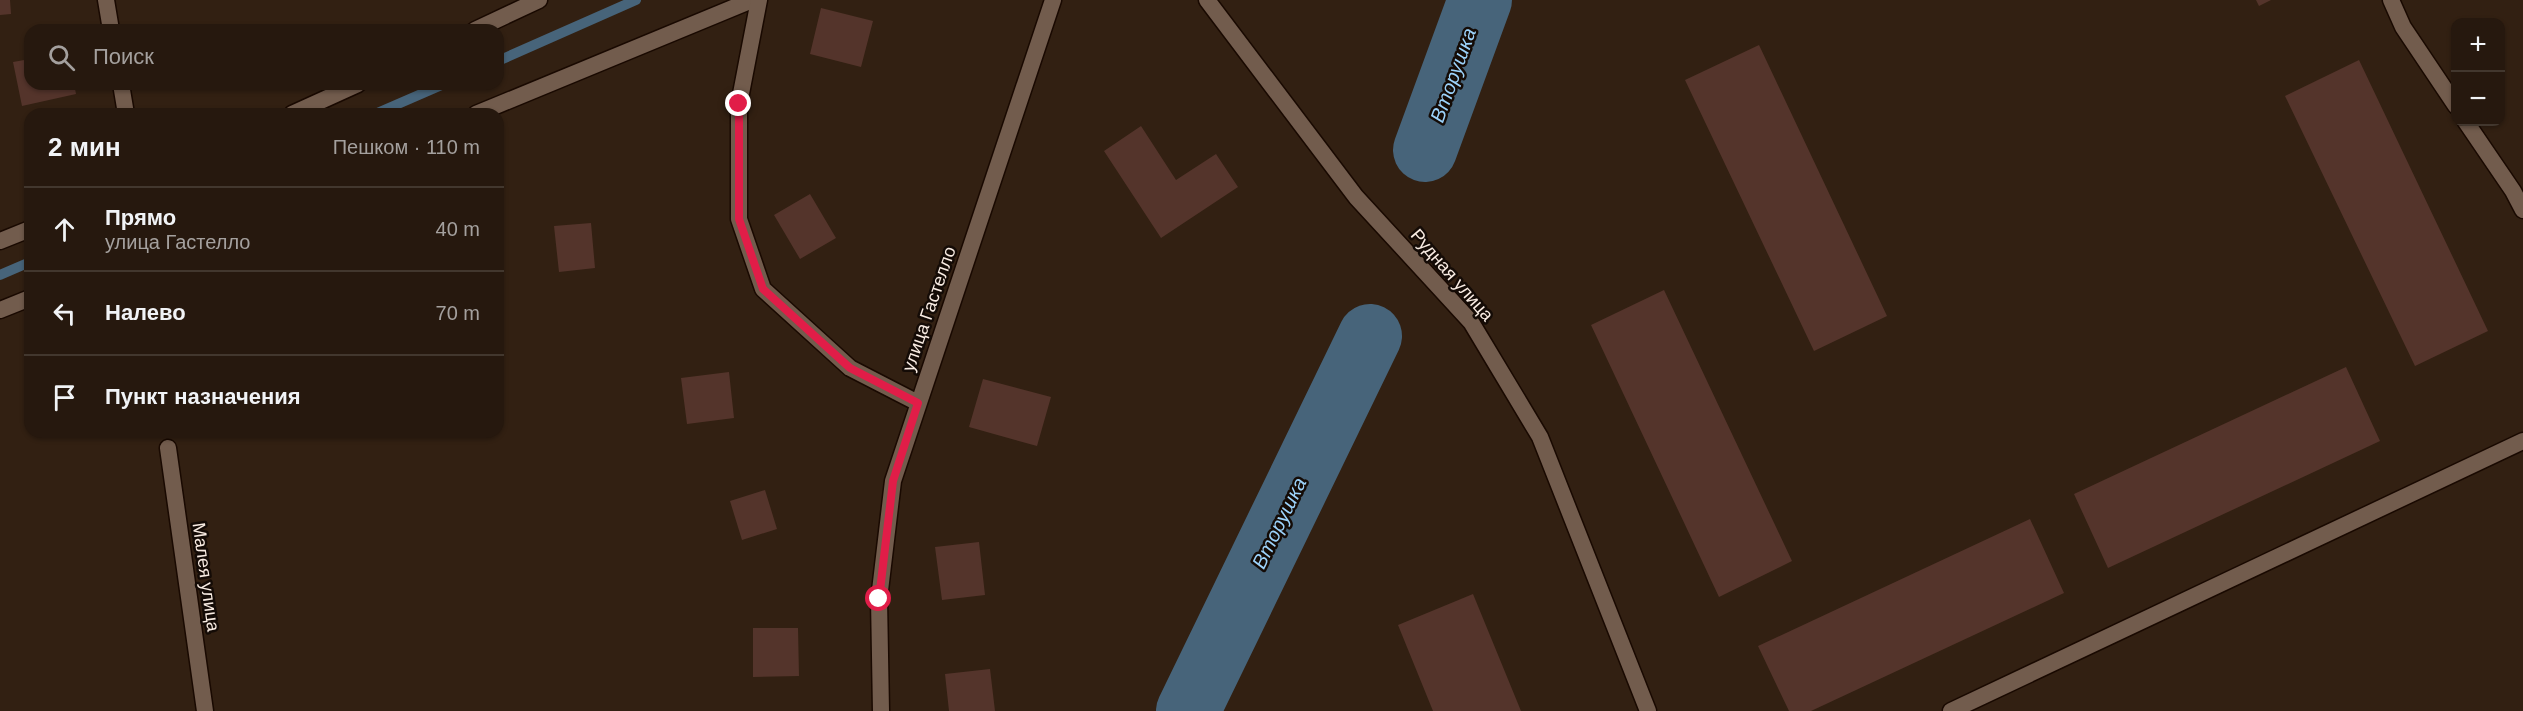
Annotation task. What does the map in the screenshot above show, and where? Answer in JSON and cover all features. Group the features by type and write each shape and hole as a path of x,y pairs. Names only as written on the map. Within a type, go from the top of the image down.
{"street":[{"path":"106,0 110,24"},
{"path":"488,24 539,0"},
{"path":"491,108 752,0"},
{"path":"759,0 739,104 739,219 763,289 850,368 918,403"},
{"name":"улица Гастелло","path":"881,711 880,588 893,481 1053,0"},
{"name":"Рудная улица","path":"1207,0 1356,197 1471,322 1540,437 1648,711"},
{"path":"2391,0 2403,27 2451,99"},
{"path":"122,90 125,108"},
{"path":"305,108 345,90"},
{"path":"2469,126 2513,190 2523,210"},
{"path":"0,241 24,231"},
{"path":"0,310 24,300"},
{"path":"1950,711 2523,441"},
{"name":"Малея улица","path":"168,448 205,711"}],"building":[{"path":"0,0 10,0 11,14 0,15"},
{"path":"2256,0 2271,0 2259,6"},
{"path":"821,8 873,21 861,67 810,54"},
{"path":"1759,45 1887,316 1814,351 1685,80"},
{"path":"24,60 24,90 75,90 76,94 22,106 13,62"},
{"path":"2359,60 2488,331 2415,366 2285,96"},
{"path":"1141,126 1176,180 1216,154 1238,187 1161,238 1104,151"},
{"path":"810,194 836,238 800,259 774,215"},
{"path":"591,223 595,268 559,272 554,226"},
{"path":"1664,290 1792,561 1719,597 1591,325"},
{"path":"2346,367 2380,441 2108,568 2074,494"},
{"path":"729,372 734,418 687,424 681,378"},
{"path":"983,379 1051,397 1037,446 969,427"},
{"path":"765,490 777,529 742,540 730,501"},
{"path":"2030,519 2064,593 1811,711 1789,711 1758,646"},
{"path":"979,542 985,595 942,600 935,547"},
{"path":"1473,594 1521,711 1433,711 1398,625"},
{"path":"753,628 798,628 799,676 753,677"},
{"path":"990,669 995,711 949,711 945,674"}],"waterway":[{"path":"504,58 636,0"},
{"name":"Вторушка","path":"1425,150 1480,0"},
{"path":"389,108 430,90"},
{"path":"0,275 24,265"},
{"name":"Вторушка","path":"1188,711 1370,336"}],"route":[{"path":"739,104 739,219 763,289 850,368 918,403 893,481 879,599"}]}
